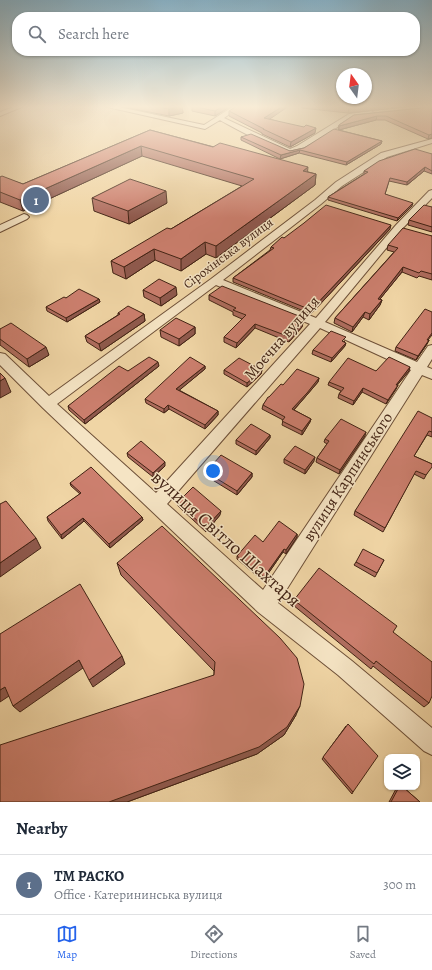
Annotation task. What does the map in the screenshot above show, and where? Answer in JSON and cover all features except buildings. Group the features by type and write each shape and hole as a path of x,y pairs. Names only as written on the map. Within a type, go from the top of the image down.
{"street":[{"path":"271,143 284,150 294,151 307,143"},
{"name":"Сірохінська вулиця","path":"48,404 322,204 339,184 384,155 424,143"},
{"name":"Моєчна вулиця","path":"156,505 318,323 393,226 432,193"},
{"path":"0,229 24,218"},
{"path":"393,226 412,231"},
{"path":"215,281 318,323 426,371"},
{"name":"вулиця Карпинського","path":"265,605 426,371 432,348"},
{"name":"вулиця Світло Шахтаря","path":"0,357 48,404 265,605 345,668 432,743"}],"place":[{"name":"ТМ РАСКО","path":"36,200"}]}
